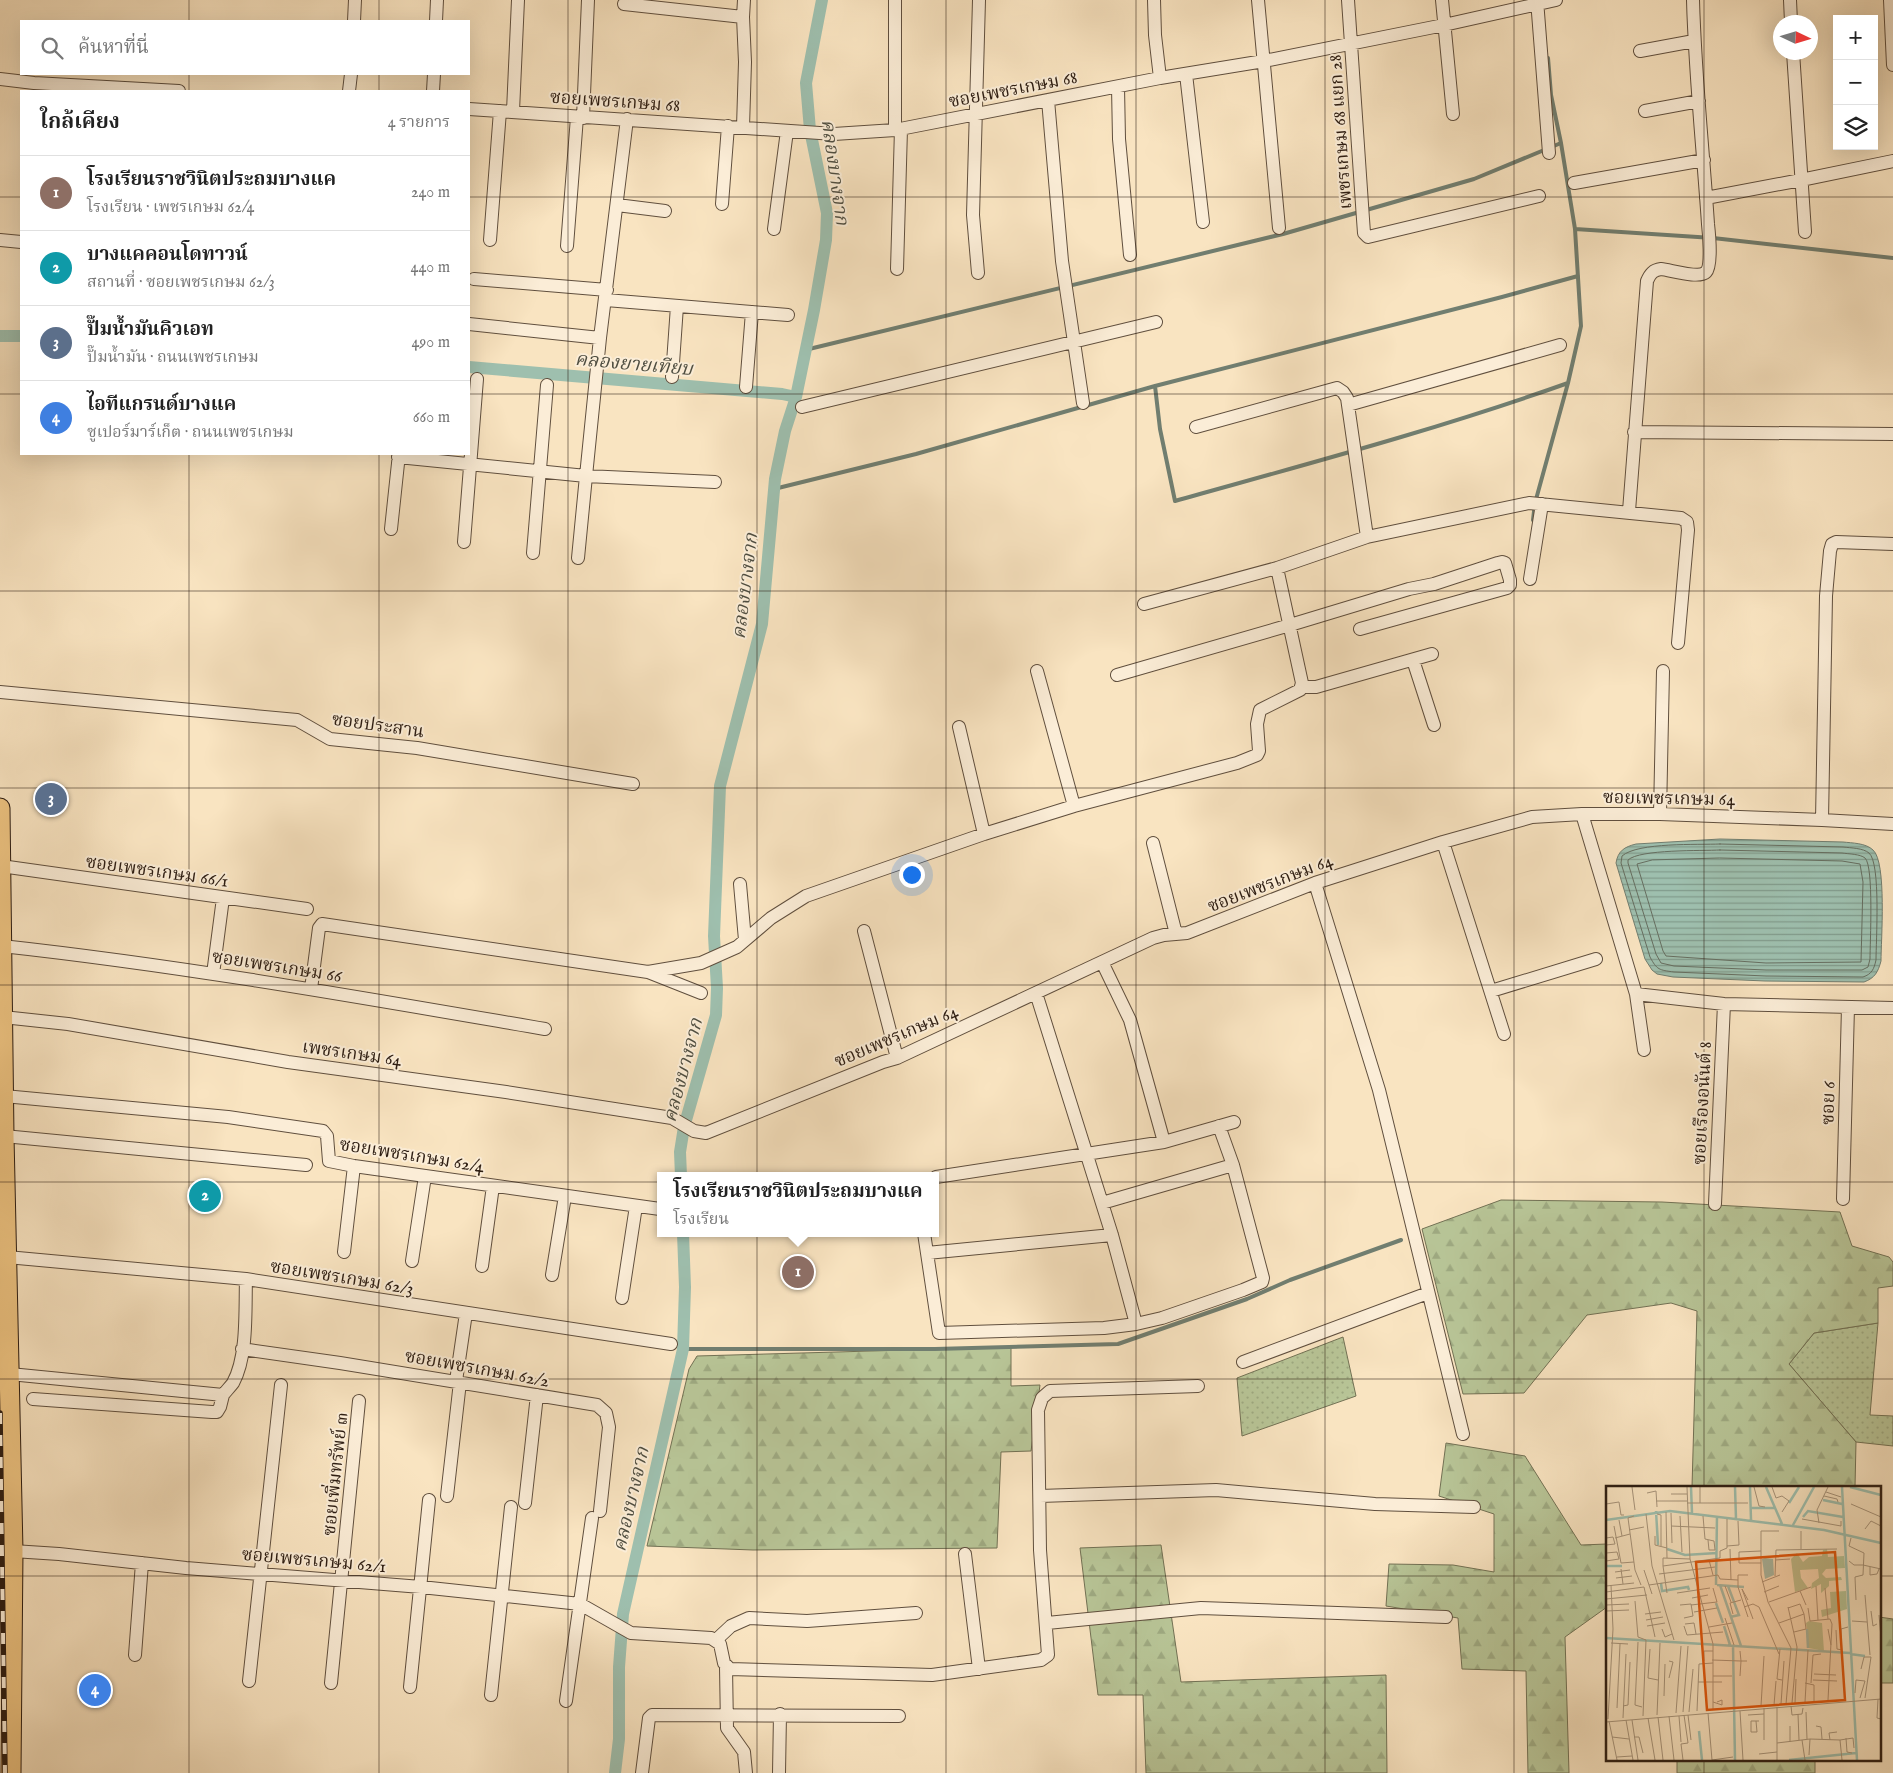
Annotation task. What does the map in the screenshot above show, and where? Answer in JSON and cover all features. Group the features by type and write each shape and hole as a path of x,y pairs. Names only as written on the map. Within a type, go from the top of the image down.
{"main road":[{"path":"0,808 4,1136 13,1551 11,1773"}],"street":[{"path":"354,20 355,0"},
{"path":"436,20 437,0"},
{"path":"513,111 518,0"},
{"path":"567,246 580,118 588,0"},
{"path":"743,128 744,0"},
{"path":"895,0 898,130 897,269"},
{"path":"978,273 973,215 979,0"},
{"path":"1154,0 1155,35 1160,78"},
{"path":"1258,0 1279,228"},
{"name":"เพชรเกษม 68 แยก 28","path":"1348,0 1364,233 1368,237 1539,196"},
{"path":"1442,0 1453,114"},
{"name":"ซอยเพชรเกษม 68","path":"470,109 834,134 898,130 1160,78 1264,61 1444,25 1538,2 1556,0"},
{"path":"1629,511 1647,281 1650,274 1656,270 1662,269 1698,275 1705,272 1709,266 1709,232 1694,41 1693,0"},
{"path":"1790,0 1791,15"},
{"path":"1890,0 1893,65"},
{"path":"1538,2 1549,153"},
{"path":"624,4 743,17"},
{"path":"1640,51 1694,41"},
{"path":"1794,60 1805,232"},
{"path":"1186,74 1203,222"},
{"path":"349,90 351,75"},
{"path":"433,90 434,75"},
{"path":"0,79 93,89 136,90"},
{"path":"1118,87 1119,139 1130,254"},
{"path":"1048,100 1062,261 1083,403"},
{"path":"1645,111 1699,101"},
{"path":"490,240 500,111"},
{"path":"578,558 598,353 607,294 627,119"},
{"path":"722,204 728,126"},
{"path":"774,229 792,131"},
{"path":"1574,184 1704,160"},
{"path":"1706,198 1893,161"},
{"path":"617,205 665,211"},
{"path":"0,240 20,242"},
{"path":"474,279 607,294 677,306 788,315"},
{"path":"672,377 677,306"},
{"path":"746,387 752,312"},
{"path":"802,407 1156,322"},
{"path":"470,324 600,338"},
{"path":"1348,405 1560,345"},
{"path":"464,542 478,379"},
{"path":"533,553 547,385"},
{"path":"1196,427 1337,388 1347,398 1367,537"},
{"path":"1634,432 1893,434"},
{"path":"391,529 399,455 586,476 716,482"},
{"path":"1530,579 1536,503"},
{"path":"1144,604 1277,568 1367,537 1536,503 1629,511 1681,518 1687,522 1688,530 1678,643"},
{"path":"1822,820 1826,596 1830,551 1832,544 1836,542 1893,544"},
{"path":"1117,675 1414,587 1434,584 1498,563 1502,562 1506,565 1510,580 1510,585 1507,588 1360,629"},
{"path":"648,972 701,963 741,943 771,918 806,896 984,834 1074,806 1237,763 1257,755 1259,752 1257,724 1260,710 1300,690 1301,687 1277,568"},
{"path":"1301,687 1316,687 1432,654"},
{"path":"1414,660 1434,725"},
{"path":"1037,671 1074,806"},
{"path":"1660,814 1663,671"},
{"name":"ซอยประสาน","path":"0,692 297,720 330,739 417,748 633,784"},
{"path":"960,727 984,834"},
{"path":"1582,814 1636,994 1644,1050"},
{"name":"ซอยเพชรเกษม 64","path":"694,1131 706,1133 897,1058 1153,938 1187,933 1315,883 1443,842 1532,818 1582,814 1660,814 1893,824"},
{"path":"1443,842 1504,1034"},
{"path":"1152,843 1176,934"},
{"name":"ซอยเพชรเกษม 66/1","path":"1,868 307,909"},
{"path":"1315,883 1379,1090 1463,1434"},
{"path":"740,884 741,943"},
{"path":"213,974 222,898"},
{"path":"311,989 319,928 322,924 648,972 701,994"},
{"path":"864,931 897,1058"},
{"name":"ซอยเพชรเกษม 66","path":"2,946 131,961 311,989 545,1029"},
{"path":"1491,991 1596,959"},
{"path":"1102,962 1130,1020 1164,1142"},
{"path":"1036,993 1112,1235 1136,1324"},
{"path":"1636,994 1724,1004 1893,1008"},
{"name":"ซอยเรืองอนันต์ 8","path":"1715,1204 1724,1004"},
{"name":"ซอย 6","path":"1842,1199 1848,1007"},
{"name":"เพชรเกษม 64","path":"3,1017 68,1024 288,1062 506,1092 672,1118 694,1131"},
{"name":"ซอยเพชรเกษม 62/4","path":"4,1096 228,1117 324,1131 327,1136 328,1159 354,1166 657,1209"},
{"path":"939,1177 1164,1142 1234,1122"},
{"path":"925,1237 938,1333 1104,1328 1136,1324 1162,1318 1243,1290 1263,1281 1233,1165 1219,1126"},
{"path":"4,1136 306,1165"},
{"path":"1102,1203 1233,1165"},
{"path":"344,1252 354,1166"},
{"path":"412,1261 425,1176"},
{"path":"482,1266 493,1186"},
{"path":"552,1275 565,1196"},
{"path":"622,1298 636,1206"},
{"path":"927,1253 1112,1235"},
{"name":"ซอยเพชรเกษม 62/3","path":"7,1257 246,1279 671,1344"},
{"path":"33,1399 217,1412 220,1408 223,1394 233,1383 239,1366 242,1349 246,1279"},
{"path":"1243,1362 1428,1293"},
{"path":"447,1496 466,1313"},
{"name":"ซอยเพชรเกษม 62/2","path":"242,1349 458,1381 597,1405 606,1413 609,1427 566,1701"},
{"path":"10,1374 223,1394"},
{"path":"249,1681 281,1385"},
{"path":"726,1667 730,1670 932,1675 1042,1660 1048,1655 1040,1550 1038,1410 1042,1398 1050,1391 1198,1386"},
{"path":"146,1407 147,1388"},
{"path":"188,1392 188,1410"},
{"path":"525,1503 536,1395"},
{"name":"ซอยเพิ่มทรัพย์ ๓","path":"331,1682 360,1401"},
{"path":"1040,1496 1216,1490 1375,1504 1474,1507"},
{"path":"410,1687 429,1500"},
{"path":"491,1695 511,1507"},
{"name":"ซอยเพชรเกษม 62/1","path":"13,1551 421,1587 580,1604 631,1633 711,1638 716,1640"},
{"path":"965,1554 978,1669"},
{"path":"134,1654 142,1563"},
{"path":"1047,1623 1202,1608 1446,1617"},
{"path":"746,1773 744,1752 727,1728 726,1667 720,1644 716,1640 731,1626 749,1618 807,1621 916,1613"},
{"path":"779,1773 780,1714"},
{"path":"642,1773 652,1715 780,1714 899,1716"}],"green space":[{"path":"1501,1200 1662,1202 1840,1212 1852,1246 1889,1257 1893,1262 1893,1286 1878,1288 1878,1323 1814,1333 1789,1364 1856,1442 1855,1486 1692,1486 1697,1311 1671,1303 1587,1315 1524,1393 1463,1394 1422,1229"},
{"path":"1878,1323 1870,1415 1893,1416 1893,1446 1856,1442 1789,1364 1814,1333"},
{"path":"1343,1337 1356,1396 1242,1436 1237,1378"},
{"path":"1011,1347 1011,1386 1040,1385 1031,1451 1001,1452 997,1548 753,1550 647,1546 689,1369 697,1356"},
{"path":"1446,1443 1525,1456 1581,1545 1606,1544 1606,1608 1565,1637 1569,1773 1528,1773 1526,1671 1462,1669 1458,1618 1386,1606 1389,1564 1453,1565 1494,1572 1494,1514 1439,1496"},
{"path":"1161,1545 1181,1682 1386,1675 1387,1773 1146,1773 1143,1695 1098,1695 1080,1548"},
{"path":"1880,1617 1893,1619 1893,1683 1880,1683"},
{"path":"1677,1760 1815,1760 1815,1773 1677,1773"}],"water":[{"path":"1720,839 1843,842 1863,845 1873,850 1880,870 1882,902 1881,961 1873,976 1864,982 1765,981 1673,977 1657,974 1652,970 1645,959 1616,863 1618,855 1625,848 1636,844"}],"waterway":[{"name":"คลองบางจาก","path":"681,1172 680,1152 684,1127 716,1015 717,988 714,936 720,786 762,624 775,479 785,431 796,397 826,240 827,213 810,130 806,83 822,0"},
{"path":"1533,520 1535,503 1568,383 1581,326 1575,229 1551,95 1548,58"},
{"path":"805,350 1283,234 1474,179 1561,143"},
{"path":"1575,229 1713,238 1893,258"},
{"path":"774,489 916,454 1155,386 1578,276"},
{"name":"คลองยายเทียบ","path":"0,336 20,336"},
{"name":"คลองยายเทียบ","path":"470,367 782,394 796,397"},
{"path":"1155,386 1160,429 1175,501 1422,431 1568,383"},
{"name":"คลองบางจาก","path":"615,1773 619,1739 619,1667 623,1614 683,1349 685,1287 683,1237"},
{"path":"683,1349 935,1349 1118,1344 1247,1299 1290,1280 1401,1240"}],"railway":[{"path":"0,1413 5,1773"}],"place":[{"name":"ปั๊มน้ำมันคิวเอท","path":"51,799"},
{"name":"บางแคคอนโดทาวน์","path":"205,1196"},
{"name":"โรงเรียนราชวินิตประถมบางแค","path":"798,1272"},
{"name":"ไอทีแกรนด์บางแค","path":"95,1690"}]}
